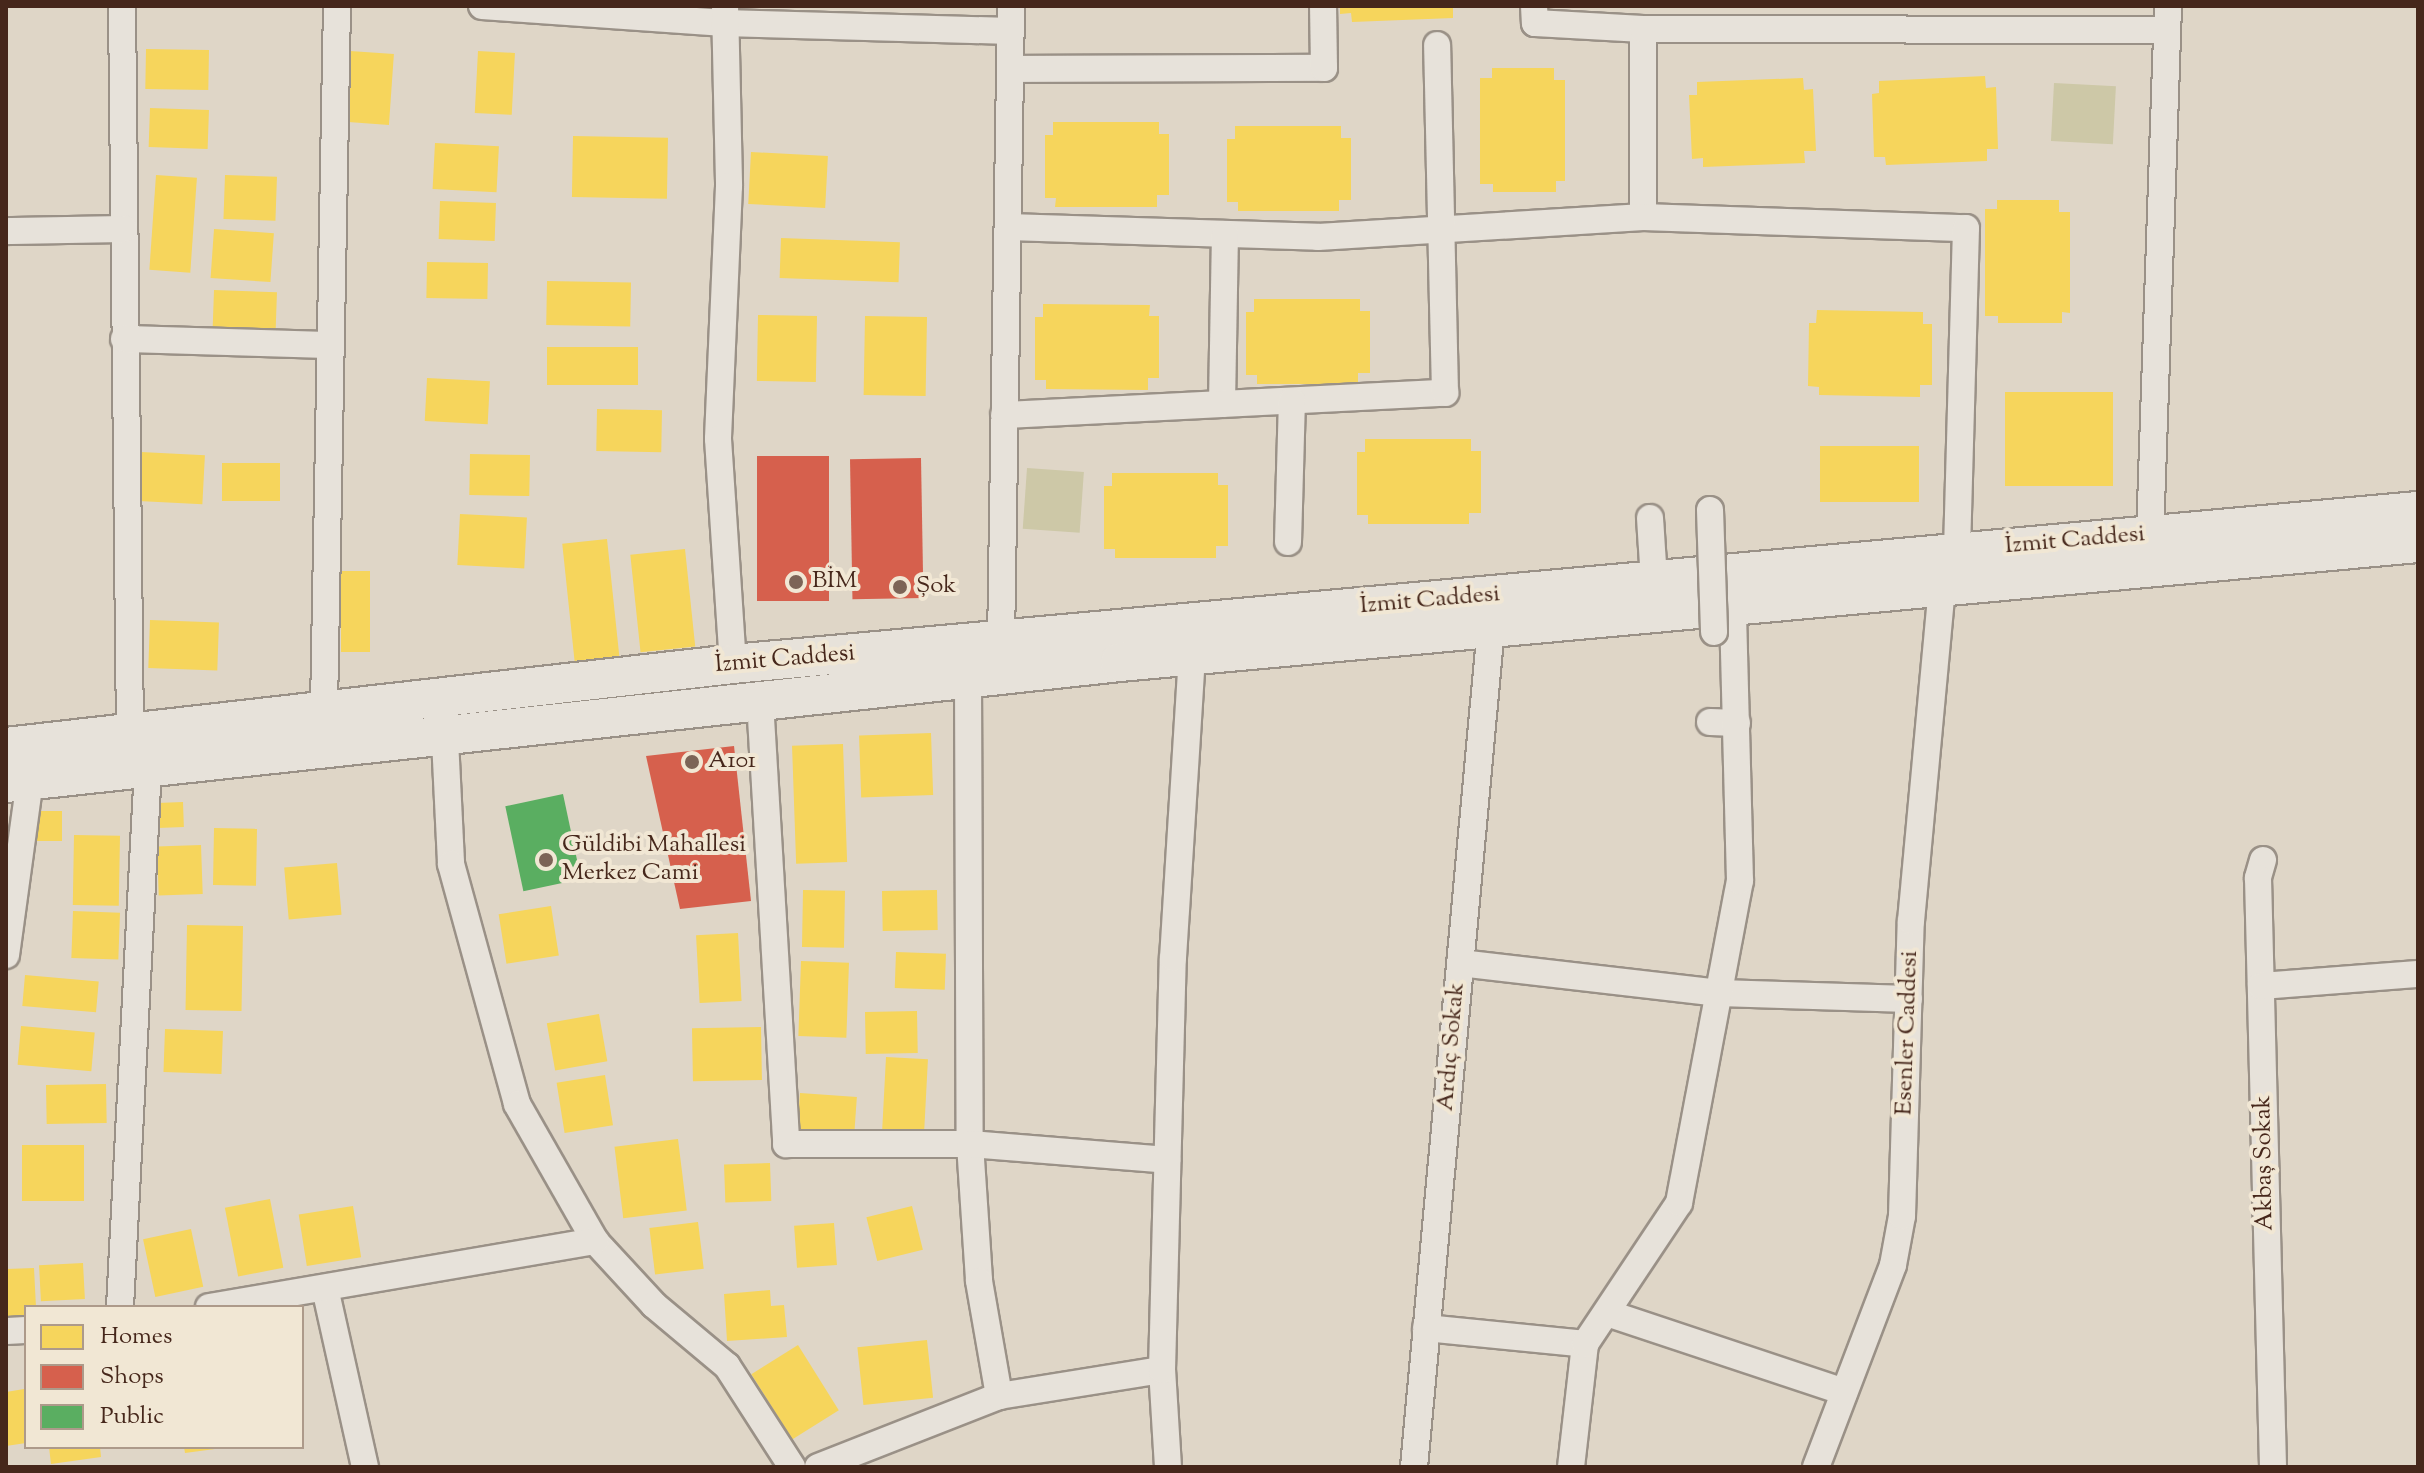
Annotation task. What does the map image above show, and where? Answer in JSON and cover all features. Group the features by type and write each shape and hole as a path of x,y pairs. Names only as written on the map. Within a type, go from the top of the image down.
{"main road":[{"name":"İzmit Caddesi","path":"18,782 1192,655 1491,628 1723,619 1950,568 2150,535 2418,511"},
{"name":"İzmit Caddesi","path":"6,747 324,708 733,664 1001,643 1654,580 2418,543"}],"street":[{"path":"123,6 130,732"},
{"path":"324,708 337,6"},
{"path":"482,6 725,15 1011,19 1001,643"},
{"path":"1010,69 1324,68 1323,6"},
{"path":"1534,6 1535,23 1643,29 2167,18 2150,535"},
{"path":"725,15 729,186 718,439 733,664"},
{"path":"1008,227 1318,237 1643,217 1643,29"},
{"path":"1004,415 1445,393 1444,230 1437,45"},
{"name":"Esenler Caddesi","path":"1643,217 1966,228 1950,568 1911,921 1902,1216 1893,1265 1816,1467"},
{"path":"6,231 124,229"},
{"path":"1222,404 1225,234"},
{"path":"124,339 331,345"},
{"path":"1288,542 1292,401"},
{"path":"1571,1467 1585,1344 1679,1203 1740,881 1737,723 1710,510"},
{"path":"1650,518 1654,580"},
{"name":"Ardıç Sokak","path":"1414,1467 1491,628"},
{"path":"1168,1467 1162,1370 1167,1160 1173,958 1192,655"},
{"path":"968,679 970,1144 979,1281 999,1396"},
{"path":"442,696 451,864 517,1104 595,1241 654,1305 727,1366 792,1467"},
{"path":"760,701 786,1144 970,1144 1167,1160"},
{"path":"1710,722 1737,723"},
{"path":"120,1305 148,768"},
{"path":"6,955 18,782"},
{"name":"Akbaş Sokak","path":"2263,860 2258,878 2273,1467"},
{"path":"1460,963 1719,993 1909,999"},
{"path":"2261,986 2418,974"},
{"path":"221,1305 595,1241"},
{"path":"325,1288 365,1467"},
{"path":"1607,1313 1844,1392"},
{"path":"1426,1328 1585,1344"},
{"path":"818,1467 999,1396 1162,1370"}],"shaded area":[{"path":"2054,83 2116,86 2113,144 2051,141"},
{"path":"1027,468 1084,472 1080,533 1023,529"}],"building: Homes":[{"path":"1340,6 1453,6 1453,18 1352,22 1351,13 1340,14"},
{"path":"146,49 209,50 208,90 145,89"},
{"path":"350,51 394,54 389,125 345,122"},
{"path":"478,51 515,53 512,115 475,113"},
{"path":"1492,68 1554,68 1554,80 1565,80 1565,181 1556,181 1556,192 1493,192 1493,184 1480,184 1480,78 1492,78"},
{"path":"1985,76 1986,88 1996,87 1998,149 1987,149 1987,161 1886,165 1885,157 1874,157 1872,94 1879,93 1879,81"},
{"path":"1803,78 1804,90 1813,89 1816,151 1804,151 1805,163 1703,167 1703,158 1692,159 1689,95 1697,95 1697,82"},
{"path":"150,108 209,110 208,149 149,147"},
{"path":"1053,122 1159,122 1159,134 1169,134 1169,195 1157,195 1157,207 1055,207 1056,198 1045,198 1045,135 1053,135"},
{"path":"1235,126 1341,126 1341,138 1351,138 1351,200 1339,200 1339,211 1238,211 1238,202 1227,202 1227,139 1235,139"},
{"path":"573,136 668,138 667,199 572,197"},
{"path":"435,143 499,146 497,192 433,189"},
{"path":"751,152 828,156 825,208 748,204"},
{"path":"156,175 197,178 190,273 149,270"},
{"path":"225,175 277,177 275,221 223,219"},
{"path":"1997,200 2059,200 2059,212 2070,212 2070,313 2062,312 2062,323 1998,323 1998,316 1985,316 1985,209 1997,209"},
{"path":"440,201 496,203 495,241 439,239"},
{"path":"214,229 274,233 270,282 211,278"},
{"path":"781,238 900,242 899,282 780,278"},
{"path":"427,262 488,263 487,299 426,298"},
{"path":"547,281 631,282 630,326 546,325"},
{"path":"214,290 277,292 275,335 212,333"},
{"path":"1254,299 1360,299 1360,311 1370,311 1370,373 1358,373 1358,384 1257,384 1257,375 1246,375 1246,312 1254,312"},
{"path":"1043,304 1150,305 1149,316 1159,316 1159,378 1148,378 1148,390 1046,389 1046,380 1035,380 1035,317 1043,317"},
{"path":"1817,310 1923,312 1923,324 1932,324 1932,385 1920,385 1920,397 1819,395 1819,387 1808,386 1809,323 1816,323"},
{"path":"758,315 817,316 816,382 757,381"},
{"path":"865,316 927,317 926,396 864,395"},
{"path":"547,347 638,347 638,385 547,385"},
{"path":"427,378 490,381 488,424 425,421"},
{"path":"2005,392 2113,392 2113,486 2005,486"},
{"path":"597,409 662,410 661,452 596,451"},
{"path":"1365,439 1471,439 1471,451 1481,451 1481,513 1469,513 1469,524 1368,524 1368,515 1357,515 1357,452 1365,452"},
{"path":"1820,446 1919,446 1919,502 1820,502"},
{"path":"141,452 205,455 202,504 138,501"},
{"path":"470,454 530,455 529,496 469,495"},
{"path":"222,463 280,463 280,501 222,501"},
{"path":"1112,473 1218,473 1218,485 1228,485 1228,546 1216,546 1216,558 1115,558 1115,549 1104,549 1104,486 1112,486"},
{"path":"460,514 527,518 524,568 457,565"},
{"path":"607,539 619,656 575,661 562,544"},
{"path":"685,549 695,646 641,652 630,555"},
{"path":"341,571 370,571 370,652 341,652"},
{"path":"150,620 219,622 217,670 148,668"},
{"path":"931,733 933,795 861,797 859,736"},
{"path":"843,744 847,862 796,864 792,746"},
{"path":"183,802 184,827 158,828 157,803"},
{"path":"35,811 62,811 62,841 35,841"},
{"path":"214,828 257,829 256,886 213,885"},
{"path":"74,835 120,836 119,906 73,905"},
{"path":"201,845 203,894 159,896 157,847"},
{"path":"337,863 342,915 289,919 284,868"},
{"path":"803,890 845,891 844,948 802,947"},
{"path":"937,890 938,930 883,931 882,891"},
{"path":"551,906 559,955 506,964 499,914"},
{"path":"73,911 120,913 118,960 71,958"},
{"path":"187,925 243,926 242,1011 186,1010"},
{"path":"738,933 742,1001 700,1003 696,935"},
{"path":"896,952 946,954 945,990 895,988"},
{"path":"801,961 849,963 846,1038 798,1036"},
{"path":"25,975 99,981 96,1012 22,1006"},
{"path":"917,1011 918,1053 866,1054 865,1012"},
{"path":"599,1014 607,1061 555,1070 547,1023"},
{"path":"21,1026 95,1032 91,1071 18,1065"},
{"path":"761,1027 762,1080 693,1081 692,1028"},
{"path":"165,1029 223,1031 221,1074 163,1072"},
{"path":"886,1057 928,1059 924,1133 882,1131"},
{"path":"605,1075 613,1125 565,1133 557,1083"},
{"path":"106,1084 107,1123 47,1124 46,1085"},
{"path":"800,1093 857,1097 854,1141 797,1137"},
{"path":"678,1139 687,1210 623,1218 614,1147"},
{"path":"22,1145 84,1145 84,1201 22,1201"},
{"path":"770,1163 771,1201 725,1203 724,1165"},
{"path":"270,1199 283,1268 238,1276 225,1208"},
{"path":"353,1206 361,1257 307,1266 299,1215"},
{"path":"912,1206 923,1250 877,1261 866,1217"},
{"path":"698,1222 704,1269 655,1275 649,1228"},
{"path":"834,1223 837,1265 797,1268 794,1226"},
{"path":"191,1229 203,1287 155,1297 143,1239"},
{"path":"83,1263 85,1299 41,1301 39,1265"},
{"path":"34,1268 36,1305 24,1305 24,1318 6,1319 6,1269"},
{"path":"770,1290 771,1306 784,1305 787,1337 727,1341 724,1294"},
{"path":"927,1340 933,1398 863,1405 857,1347"},
{"path":"798,1345 839,1410 792,1439 751,1374"},
{"path":"24,1389 24,1443 6,1446 6,1392"},
{"path":"49,1449 100,1449 101,1457 51,1464"},
{"path":"184,1449 215,1449 185,1453"}],"building: Shops":[{"path":"757,456 829,456 829,601 757,601"},
{"path":"921,458 923,598 852,599 850,459"},
{"path":"734,746 751,901 680,909 646,756"}],"building: Public":[{"name":"Güldibi Mahallesi Merkez Cami","path":"563,794 581,879 523,891 505,806"}],"place":[{"name":"BİM","path":"796,582"},
{"name":"Şok","path":"900,587"},
{"name":"A101","path":"692,762"},
{"name":"Güldibi Mahallesi Merkez Cami","path":"546,860"}]}
